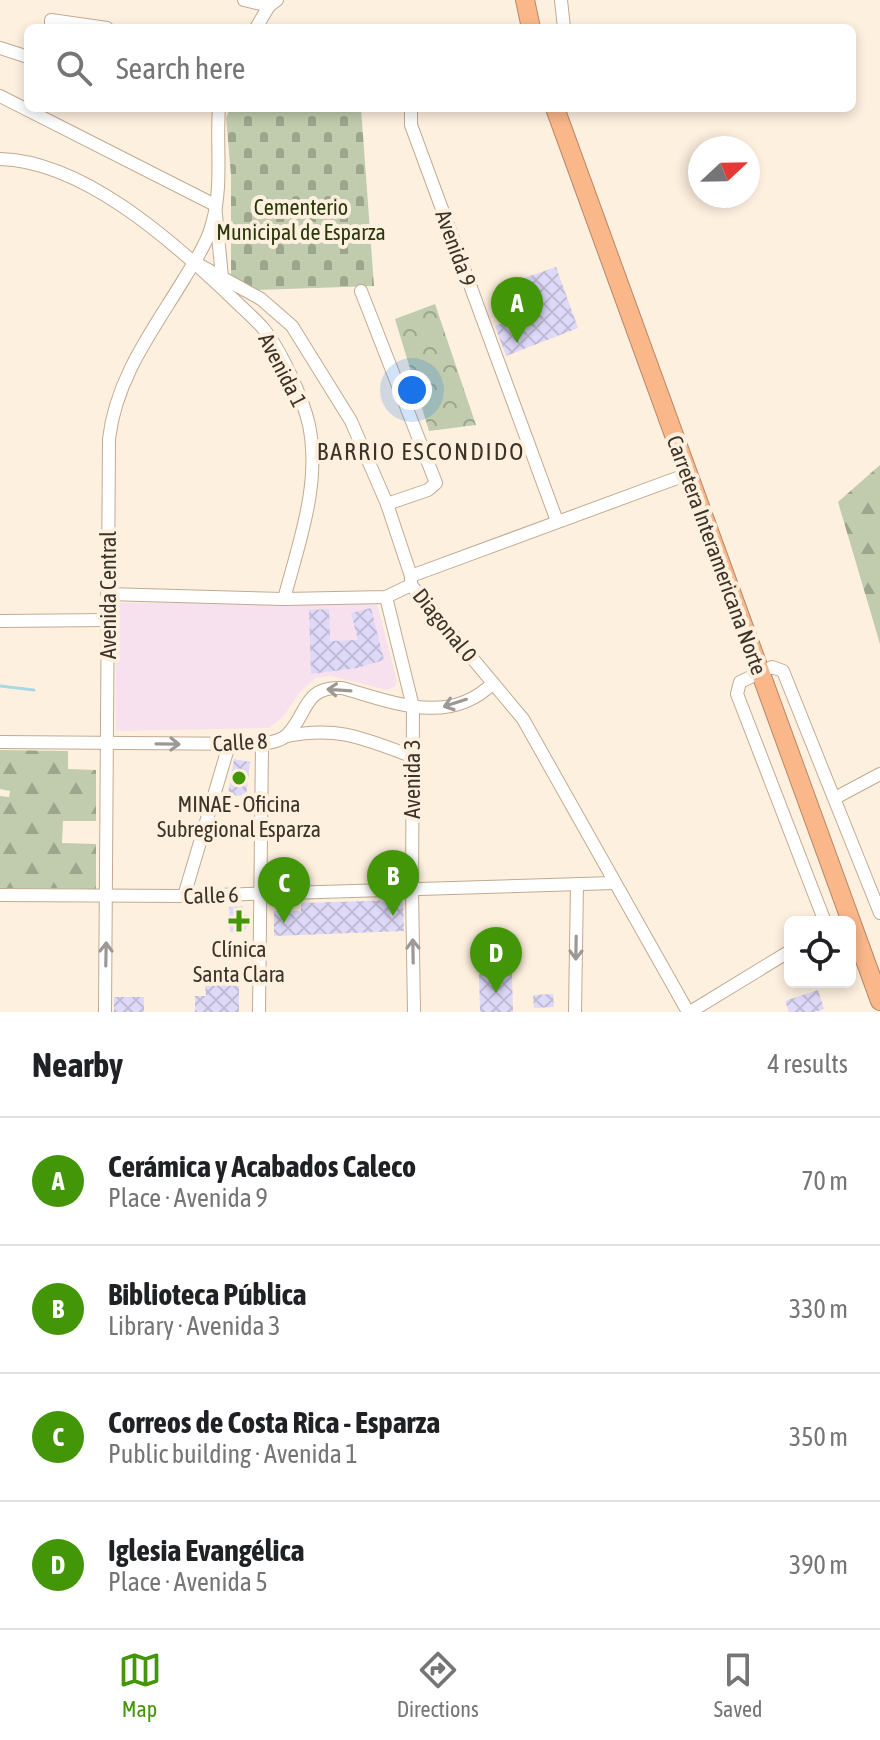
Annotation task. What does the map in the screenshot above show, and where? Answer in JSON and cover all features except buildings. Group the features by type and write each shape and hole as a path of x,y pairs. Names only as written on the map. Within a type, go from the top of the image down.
{"highway":[{"path":"525,0 530,24"},
{"name":"Carretera Interamericana Norte","path":"556,112 847,916"},
{"name":"Carretera Interamericana Norte","path":"856,937 877,981 880,1001"}],"street":[{"path":"244,0 272,2 258,24"},
{"path":"561,0 564,24"},
{"path":"0,48 24,56"},
{"path":"0,96 24,108"},
{"path":"32,112 215,205"},
{"name":"Avenida Central","path":"105,1012 107,594 112,415 128,370 194,262 212,224 219,168 219,112"},
{"name":"Avenida 9","path":"410,112 411,125 557,521"},
{"path":"0,159 19,159 52,169 96,189 194,262"},
{"name":"Avenida Central","path":"215,205 222,277"},
{"name":"Diagonal 0","path":"194,262 261,299 292,326 351,421 387,504 411,580 523,719 689,1012"},
{"name":"Avenida 1","path":"194,262 263,328 288,372 308,422 313,458 311,494 284,599"},
{"path":"361,291 436,483 428,490 387,504"},
{"path":"107,594 284,599 386,597 411,580 557,521 688,474"},
{"name":"Avenida 3","path":"386,597 413,707 414,1012"},
{"path":"0,621 108,620"},
{"path":"823,916 737,694 740,682 772,667 783,671 880,913"},
{"name":"Calle 8","path":"0,742 262,744 286,736 308,700 319,691 330,688 435,709 483,693 493,683"},
{"path":"286,736 328,730 352,735 411,756"},
{"path":"259,1012 262,744"},
{"path":"184,896 229,745"},
{"path":"835,798 880,774"},
{"name":"Calle 6","path":"0,895 184,896 614,883"},
{"path":"575,1012 577,884"},
{"path":"689,1012 784,955"}],"shaded area":[{"path":"115,603 377,604 397,681 395,687 387,690 331,676 316,678 300,692 283,717 269,728 116,731"}],"green space":[{"name":"Cementerio Municipal de Esparza","path":"228,112 361,112 374,286 256,290 231,276 231,175 226,118"},
{"path":"435,304 476,425 429,431 395,319"},
{"path":"880,465 880,644 838,502"},
{"path":"0,750 68,751 68,769 96,770 96,821 63,821 62,843 96,844 96,889 0,888 0,796 9,797 10,791 0,789"}],"waterway":[{"path":"0,686 34,690"}],"place":[{"name":"Cerámica y Acabados Caleco","path":"517,343"},
{"name":"MINAE - Oficina Subregional Esparza","path":"239,778"},
{"name":"Biblioteca Pública","path":"393,916"},
{"name":"Clínica Santa Clara","path":"239,921"},
{"name":"Correos de Costa Rica - Esparza","path":"284,923"},
{"name":"Iglesia Evangélica","path":"496,993"}],"district":[{"name":"BARRIO ESCONDIDO","path":"421,451"}]}
